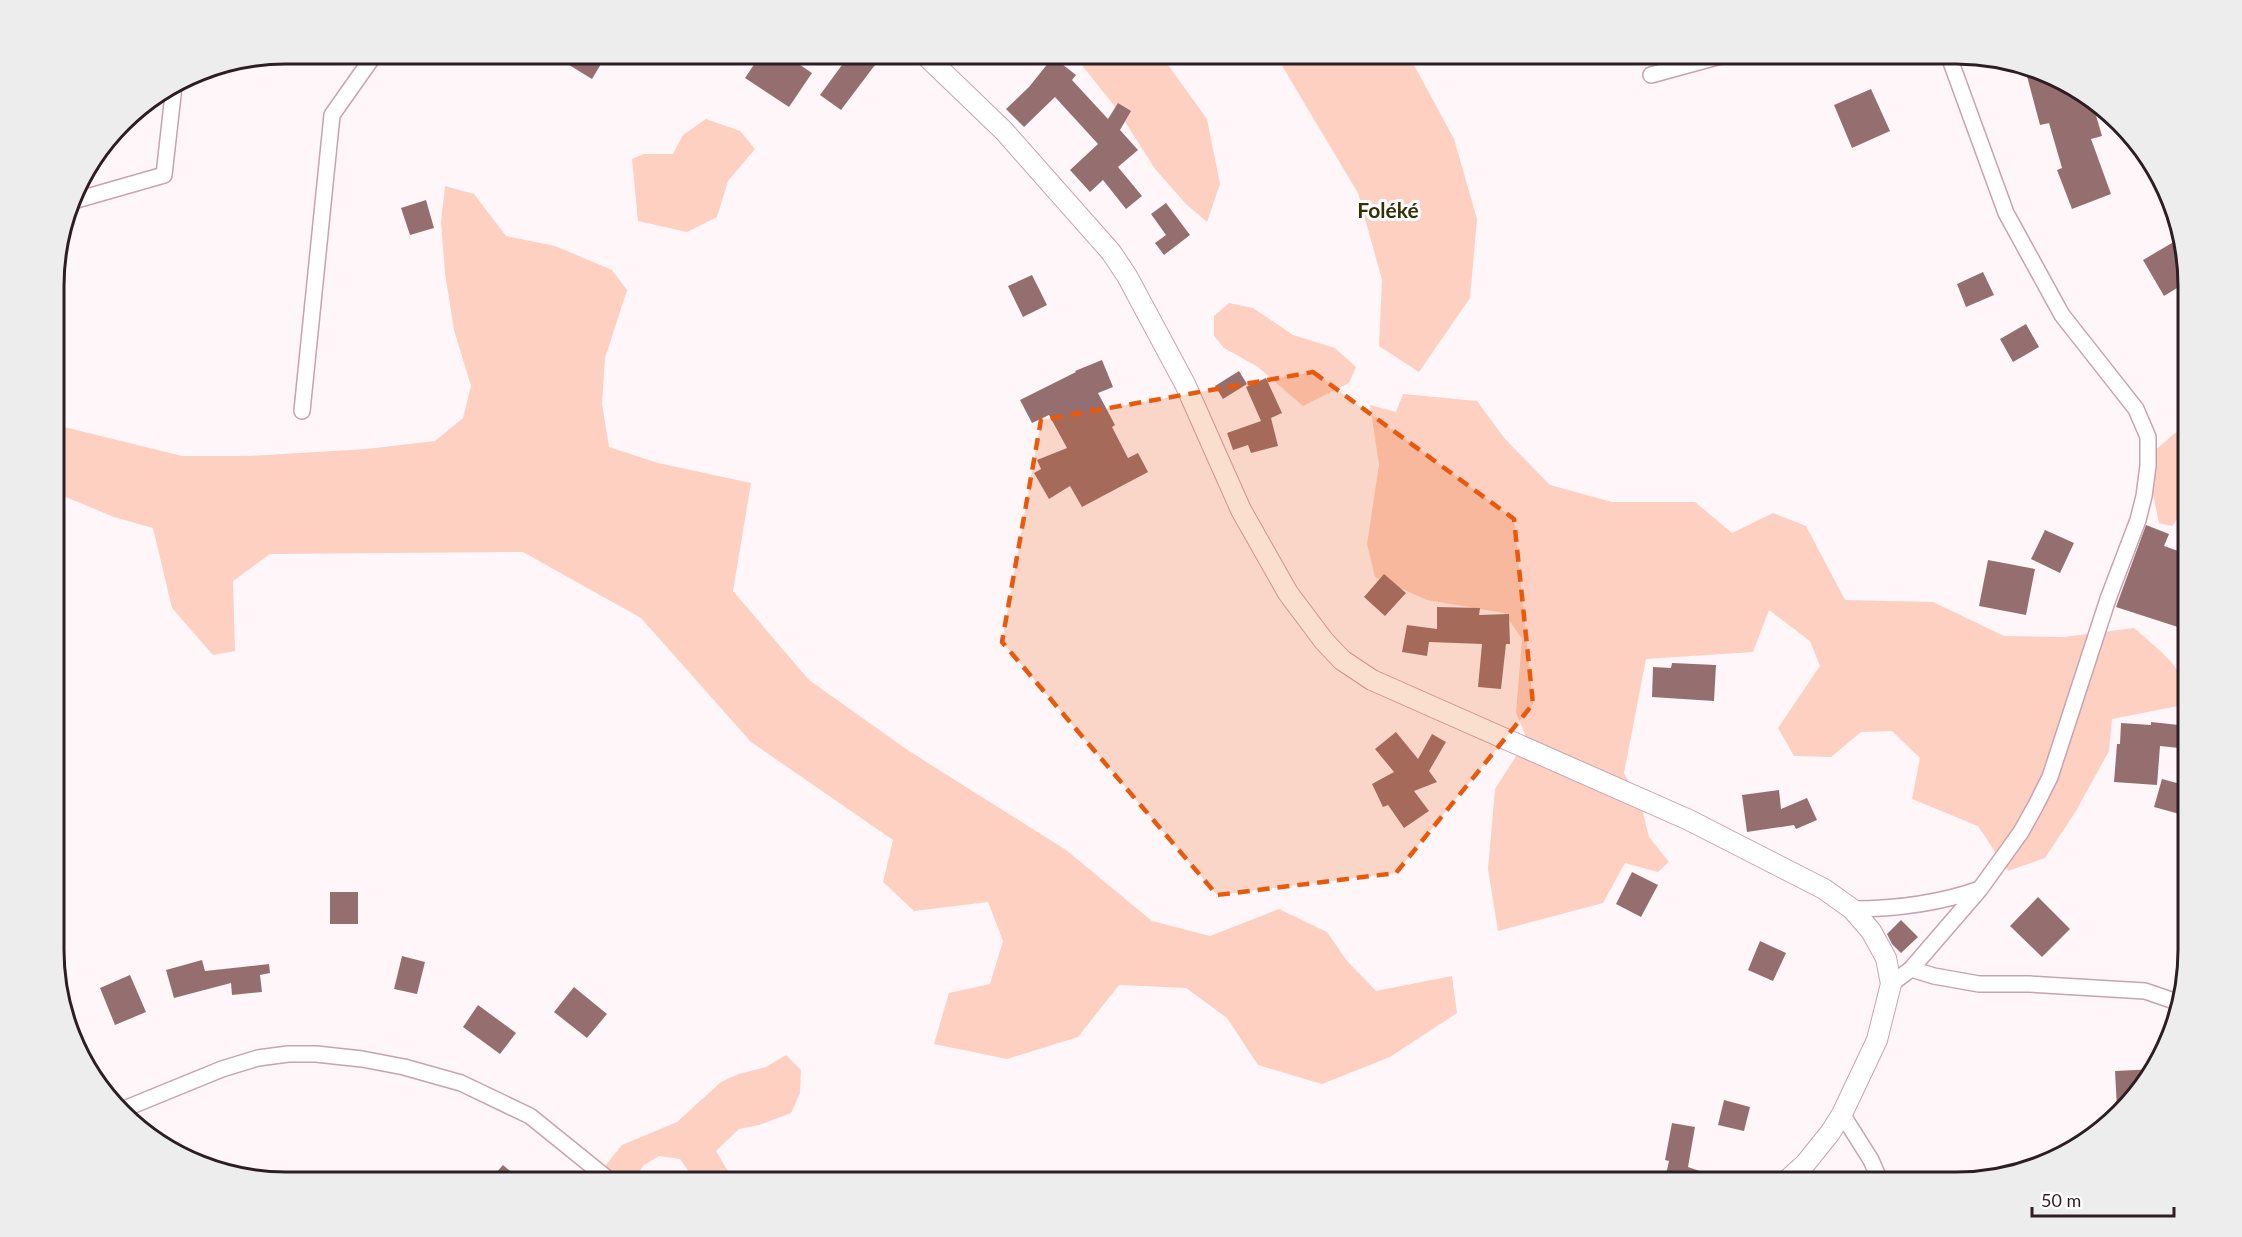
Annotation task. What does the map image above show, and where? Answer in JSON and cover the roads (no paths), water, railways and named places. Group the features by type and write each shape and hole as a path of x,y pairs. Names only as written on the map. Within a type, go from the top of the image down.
{"street":[{"path":"302,411 332,115 368,64"},
{"path":"935,64 1004,130 1116,260 1127,276 1185,384 1240,510 1304,617 1342,660 1372,680 1689,820 1824,890 1851,909 1871,931 1886,958 1891,984 1877,1040 1842,1114 1830,1133 1796,1172"},
{"path":"1651,75 1691,64"},
{"path":"1891,984 1911,969 1980,890 2021,832 2050,777 2104,610 2138,520 2148,466 2148,437 2136,409 2062,315 2015,233 1952,64"},
{"path":"82,198 164,175 173,95"},
{"path":"1851,909 1920,906 1980,890"},
{"path":"1911,969 1934,976 1979,984 2029,984 2145,991 2172,1000"},
{"path":"128,1107 222,1069 258,1058 288,1054 316,1054 362,1059 405,1067 461,1083 530,1116 599,1172"},
{"path":"1842,1114 1876,1172"}],"district":[{"name":"Foléké","path":"1388,211"}]}
